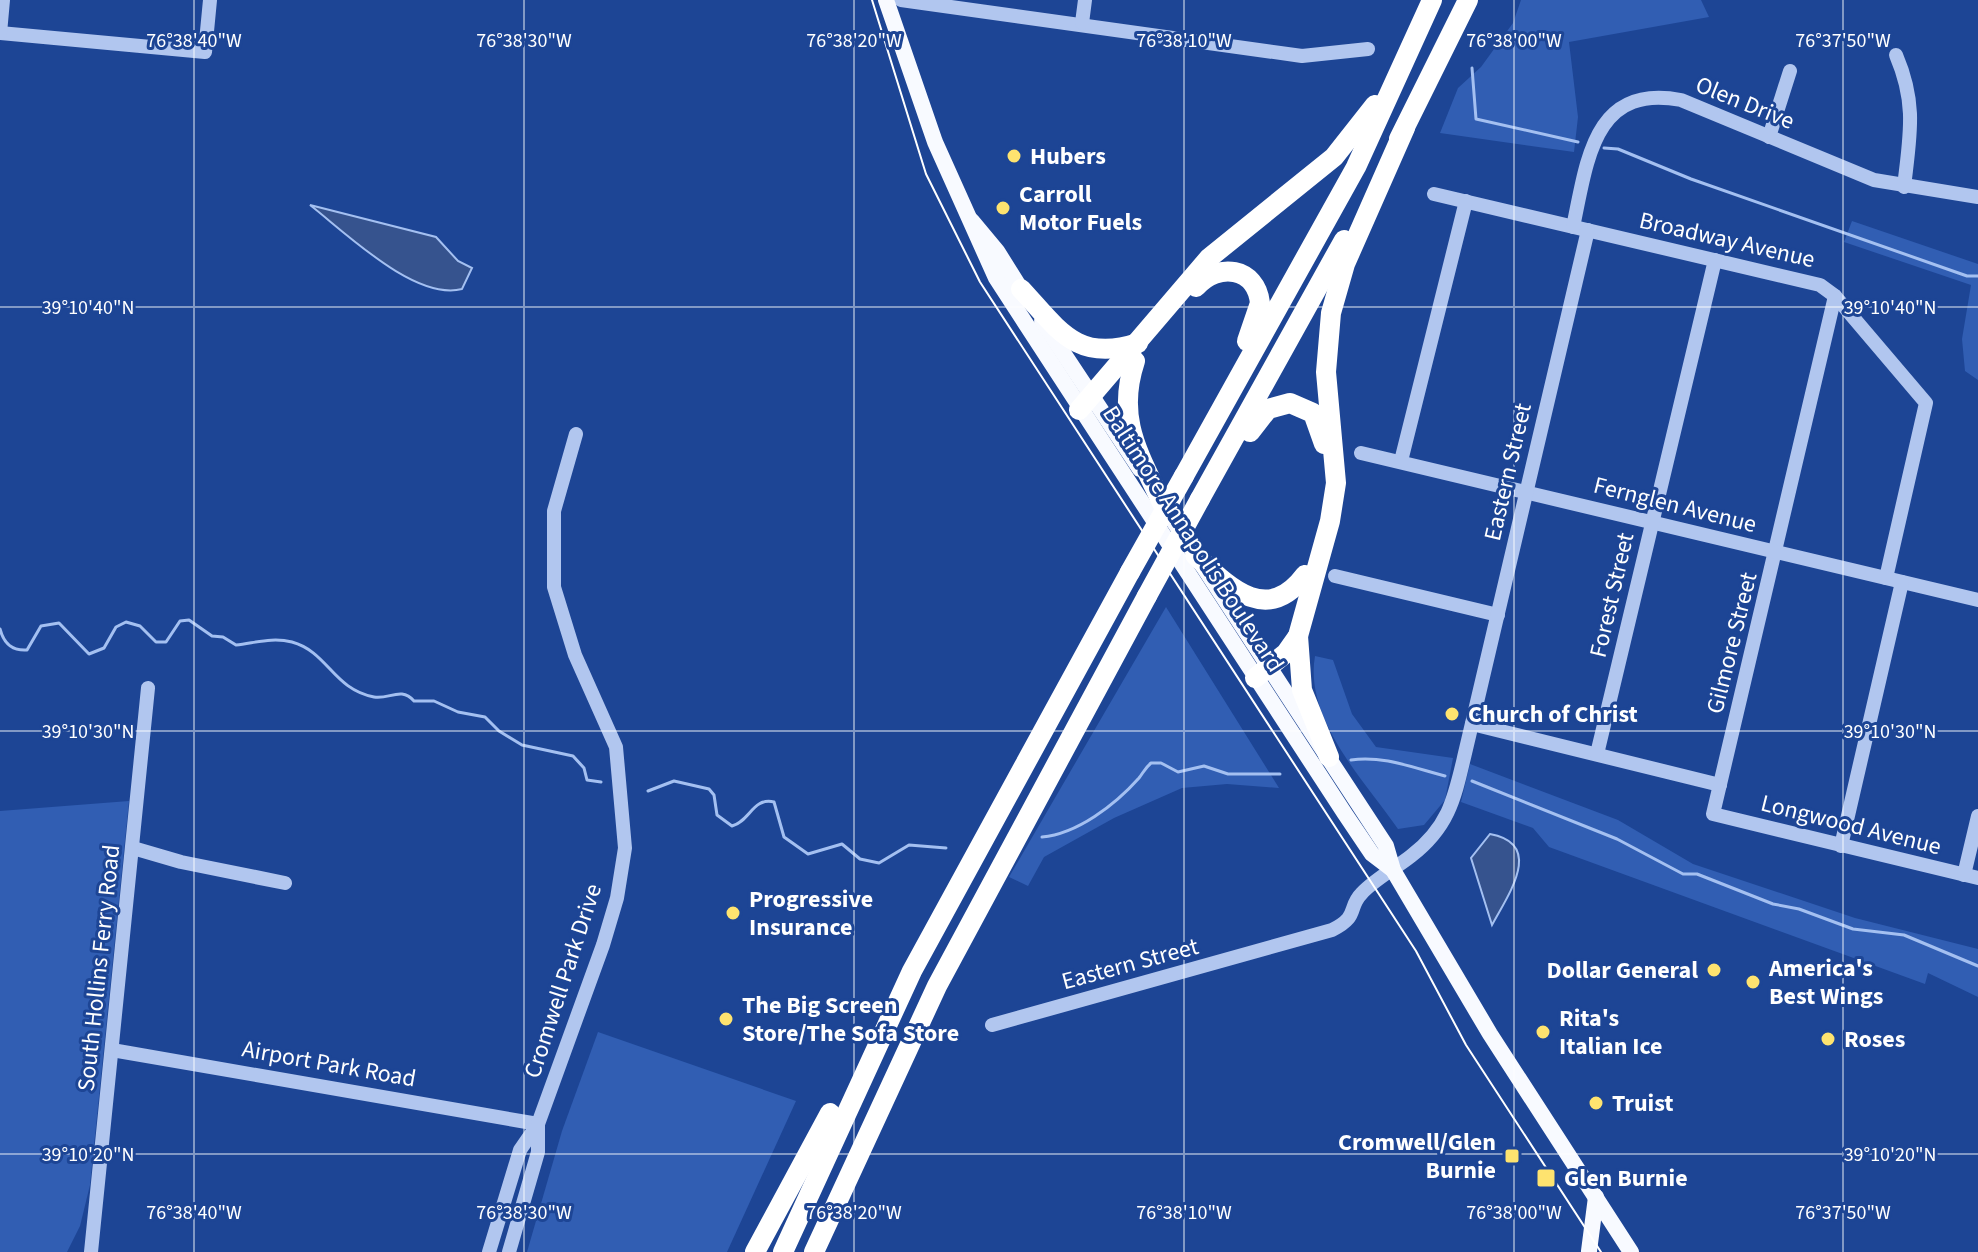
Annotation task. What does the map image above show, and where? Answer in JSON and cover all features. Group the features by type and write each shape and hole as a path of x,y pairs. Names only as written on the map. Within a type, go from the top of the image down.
{"highway":[{"path":"1329,757 1302,690 1298,636 1335,492 1335,449 1326,372 1334,300 1349,254 1405,128 1468,0"},
{"path":"1162,503 1136,446 1127,417 1127,391 1137,352 1220,246 1314,174 1352,138 1429,7"},
{"path":"755,1252 859,1054 912,971 1356,167 1429,7"},
{"path":"815,1252 951,958 1405,128"},
{"path":"1088,407 1210,274 1233,271 1253,283 1259,299 1257,317 1202,443"},
{"path":"1021,289 1058,329 1081,346 1137,352"},
{"path":"1200,499 1268,409 1290,403 1308,409 1321,429 1326,474 1322,512 1289,630 1260,668"},
{"path":"1195,555 1233,589 1253,598 1283,594 1305,575"},
{"path":"1260,668 1286,653 1298,636"},
{"path":"783,1252 912,971"}],"main road":[{"name":"Baltimore Annapolis Boulevard","path":"886,0 935,142 996,278 1088,407 1260,668 1329,757 1386,846 1393,870 1497,1045 1631,1252"},
{"name":"Baltimore Annapolis Boulevard","path":"972,221 1021,289 1088,407 1162,503 1195,555 1372,854 1393,870"},
{"path":"1589,1251 1596,1197"}],"street":[{"path":"3,0 0,33 205,52 210,0"},
{"path":"901,0 1302,56 1368,49"},
{"path":"1082,23 1085,0"},
{"path":"1896,55 1909,86 1913,118 1904,187"},
{"path":"1769,137 1790,71"},
{"name":"Olen Drive","path":"1573,227 1596,136 1604,122 1627,105 1657,97 1681,100 1861,175 1904,187 1978,197"},
{"name":"Broadway Avenue","path":"1434,194 1820,285 1835,296 1926,403 1886,578"},
{"path":"1401,461 1466,201"},
{"name":"Eastern Street","path":"992,1025 1321,934 1350,918 1359,896 1393,870 1444,823 1472,724 1588,230"},
{"name":"Forest Street","path":"1597,754 1715,260"},
{"name":"Gilmore Street","path":"1713,814 1835,296"},
{"name":"Cromwell Park Drive","path":"489,1252 520,1150 538,1124 603,945 617,898 625,848 616,747 575,655 554,587 554,511 576,434"},
{"name":"Fernglen Avenue","path":"1361,453 1978,600"},
{"path":"1335,576 1498,615"},
{"path":"1841,846 1902,582"},
{"name":"South Hollins Ferry Road","path":"91,1252 148,688"},
{"path":"1472,724 1720,785"},
{"name":"Longwood Avenue","path":"1713,814 1971,877"},
{"path":"1971,877 1978,816"},
{"path":"133,848 181,862 285,883"},
{"name":"Airport Park Road","path":"112,1050 538,1124"},
{"name":"Cromwell Park Drive","path":"509,1252 538,1152 538,1124"}],"shaded area":[{"path":"1521,0 1701,0 1709,17 1569,42 1578,117 1574,152 1440,133 1458,88 1481,67 1513,23"},
{"path":"310,205 436,237 458,261 472,268 462,289 443,290 423,285 382,262"},
{"path":"1852,221 1978,264 1978,380 1965,371 1962,339 1971,285 1844,242"},
{"path":"1166,607 1279,788 1227,784 1182,788 1114,818 1044,857 1028,886 1009,877"},
{"path":"1315,656 1333,660 1352,714 1376,747 1453,758 1445,800 1424,825 1398,829 1340,748 1327,726 1319,703 1314,680"},
{"path":"1470,764 1618,820 1693,864 1855,918 1978,949 1978,997 1928,973 1925,984 1549,847 1533,828 1461,802"},
{"path":"129,801 90,1185 80,1226 67,1252 0,1252 0,811"},
{"path":"1490,834 1507,840 1516,848 1519,859 1513,886 1492,925 1471,858"},
{"path":"598,1032 796,1101 727,1252 527,1252 562,1131"}],"waterway":[{"path":"1472,68 1476,119 1578,142"},
{"path":"1604,148 1618,149 1691,179 1967,276 1978,276"},
{"path":"0,629 9,646 27,650 41,626 59,623 89,654 104,648 116,627 126,622 140,626 156,642 166,642 180,621 189,620 212,636 223,637 236,645 271,640 292,642 314,654 360,693 374,697 404,694 414,701 434,701 458,712 485,717 499,731 522,745 573,756 584,768 587,780 601,782"},
{"path":"1351,760 1386,761 1445,776"},
{"path":"1042,837 1069,830 1107,808 1151,763 1161,763 1178,772 1204,766 1228,774 1280,774"},
{"path":"648,791 674,781 709,789 714,795 717,815 732,826 761,803 774,802 784,837 808,854 842,844 860,859 879,863 909,845 946,848"},
{"path":"1472,781 1617,839 1683,874 1697,874 1773,904 1799,909 1853,929 1904,935 1978,966"}],"tram line":[{"path":"872,0 926,174 980,282 1416,951 1466,1045 1601,1252"}],"place":[{"name":"Hubers","path":"1014,156"},
{"name":"Carroll Motor Fuels","path":"1003,208"},
{"name":"Church of Christ","path":"1452,714"},
{"name":"Progressive Insurance","path":"733,913"},
{"name":"Dollar General","path":"1714,970"},
{"name":"America's Best Wings","path":"1753,982"},
{"name":"The Big Screen Store/The Sofa Store","path":"726,1019"},
{"name":"Rita's Italian Ice","path":"1543,1032"},
{"name":"Roses","path":"1828,1039"},
{"name":"Truist","path":"1596,1103"},
{"name":"Cromwell/Glen Burnie","path":"1512,1156"},
{"name":"Glen Burnie","path":"1546,1178"}]}
